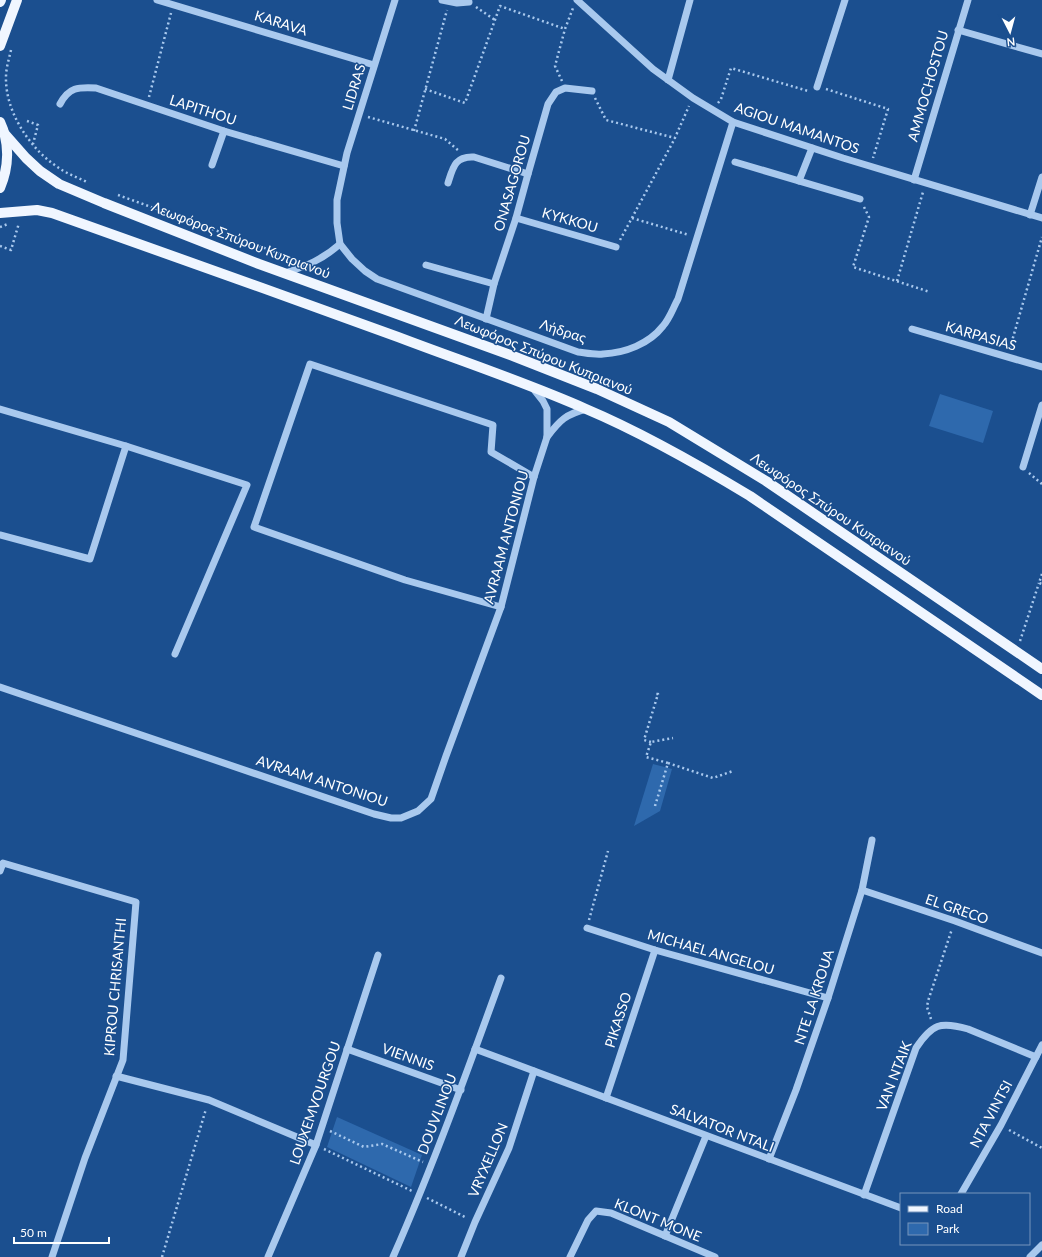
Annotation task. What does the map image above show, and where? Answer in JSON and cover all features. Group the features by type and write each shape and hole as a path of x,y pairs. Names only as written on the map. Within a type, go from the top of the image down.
{"main road":[{"path":"0,46 17,0"},
{"path":"0,122 4,133 8,154 7,165 0,188"},
{"name":"Λεωφόρος Σπύρου Κυπριανού","path":"4,133 26,158 59,184 285,273 512,356 597,389 669,422 766,481 1042,669"},
{"path":"0,213 37,210 52,213 344,317 588,409 664,446 750,496 1042,694"}],"street":[{"name":"KARAVA","path":"157,0 374,65"},
{"name":"LIDRAS","path":"340,244 337,223 337,200 340,183 374,65 395,0"},
{"name":"AGIOU MAMANTOS","path":"577,0 668,80 693,98 734,122 925,184 1042,218"},
{"path":"668,80 690,0"},
{"path":"817,87 845,0"},
{"name":"AMMOCHOSTOU","path":"914,180 968,0"},
{"path":"446,1 469,2"},
{"path":"958,30 1042,54"},
{"name":"LAPITHOU","path":"60,104 65,94 73,90 96,88 224,131 344,166"},
{"path":"565,88 592,91"},
{"name":"ONASAGOROU","path":"486,319 494,284 516,218 548,104 556,92 565,88"},
{"name":"Λήδρας","path":"340,244 352,259 365,271 378,279 578,352 602,355 636,347 649,339 663,327 678,299 734,122"},
{"path":"212,165 224,131"},
{"path":"799,181 812,148"},
{"path":"448,183 454,165 459,160 466,157 474,157 528,174"},
{"path":"735,162 860,199"},
{"path":"1030,215 1042,177"},
{"name":"KYKKOU","path":"516,218 616,247"},
{"path":"285,273 310,265 331,252 340,244"},
{"path":"426,265 494,284"},
{"name":"KARPASIAS","path":"912,329 1042,367"},
{"path":"502,607 406,580 254,527 310,364 493,425 491,452 534,477"},
{"path":"532,387 543,401 547,409 547,437"},
{"path":"1023,467 1041,413 1042,405"},
{"path":"0,409 126,446 247,485 175,654"},
{"path":"547,437 558,422 564,417 573,412 588,409"},
{"name":"AVRAAM ANTONIOU","path":"0,687 374,814 391,818 401,818 418,811 431,798 502,607 534,477 547,437"},
{"path":"0,535 90,558 126,446"},
{"name":"NTE LA KROUA","path":"769,1159 796,1090 828,998 862,890 872,840"},
{"name":"KIPROU CHRISANTHI","path":"0,871 3,863 136,902 122,1060 85,1158 52,1257"},
{"name":"EL GRECO","path":"862,890 955,921 1042,953"},
{"name":"MICHAEL ANGELOU","path":"587,928 655,950 828,998"},
{"name":"PIKASSO","path":"606,1098 655,950"},
{"name":"LOUXEMVOURGOU","path":"268,1257 316,1145 378,955"},
{"name":"DOUVLINOU","path":"393,1257 420,1195 461,1090 501,978"},
{"path":"933,1027 944,1025 968,1029 1036,1057"},
{"name":"VAN NTAIK","path":"864,1195 916,1048 924,1036 933,1027"},
{"name":"NTA VINTSI","path":"962,1193 1001,1125 1042,1045"},
{"name":"VIENNIS","path":"347,1048 461,1090"},
{"name":"SALVATOR NTALI","path":"475,1049 900,1208"},
{"name":"VRYXELLON","path":"461,1257 475,1222 509,1148 534,1071"},
{"path":"116,1076 209,1100 316,1145"},
{"path":"665,1236 706,1136"},
{"name":"KLONT MONE","path":"570,1257 588,1220 596,1211 611,1213 715,1257"},
{"path":"1030,1257 1042,1245"}],"path":[{"path":"414,131 446,1"},
{"path":"469,2 495,20"},
{"path":"147,105 171,3"},
{"path":"425,89 465,103 500,6 566,29"},
{"path":"565,88 555,66 573,7"},
{"path":"11,49 6,76 6,91 16,119 33,144 62,170 88,183"},
{"path":"713,110 721,99 731,68 809,91 817,87 888,109 870,166"},
{"path":"592,91 606,120 675,138"},
{"path":"616,247 675,138 693,98"},
{"path":"359,115 445,139 466,157"},
{"path":"27,121 38,125 33,144"},
{"path":"897,281 925,184"},
{"path":"115,194 310,265"},
{"path":"860,199 870,217 853,267 930,292"},
{"path":"632,218 697,238"},
{"path":"0,246 11,250 19,223"},
{"path":"1008,357 1042,237"},
{"path":"1023,467 1042,484"},
{"path":"1016,652 1041,583 1042,574"},
{"path":"656,694 658,694 644,740 651,742 673,738"},
{"path":"651,742 646,757 713,778 733,771"},
{"path":"655,806 668,764"},
{"path":"587,928 608,851"},
{"path":"933,1027 927,1007 928,1001 955,921"},
{"path":"162,1257 209,1100"},
{"path":"1001,1125 1042,1148"},
{"path":"322,1127 364,1147 382,1144 431,1166"},
{"path":"316,1145 475,1222"}],"green space":[{"path":"940,394 993,411 983,443 929,426"},
{"path":"653,764 672,769 660,811 634,826"},
{"path":"337,1117 422,1155 411,1187 327,1147"}]}
